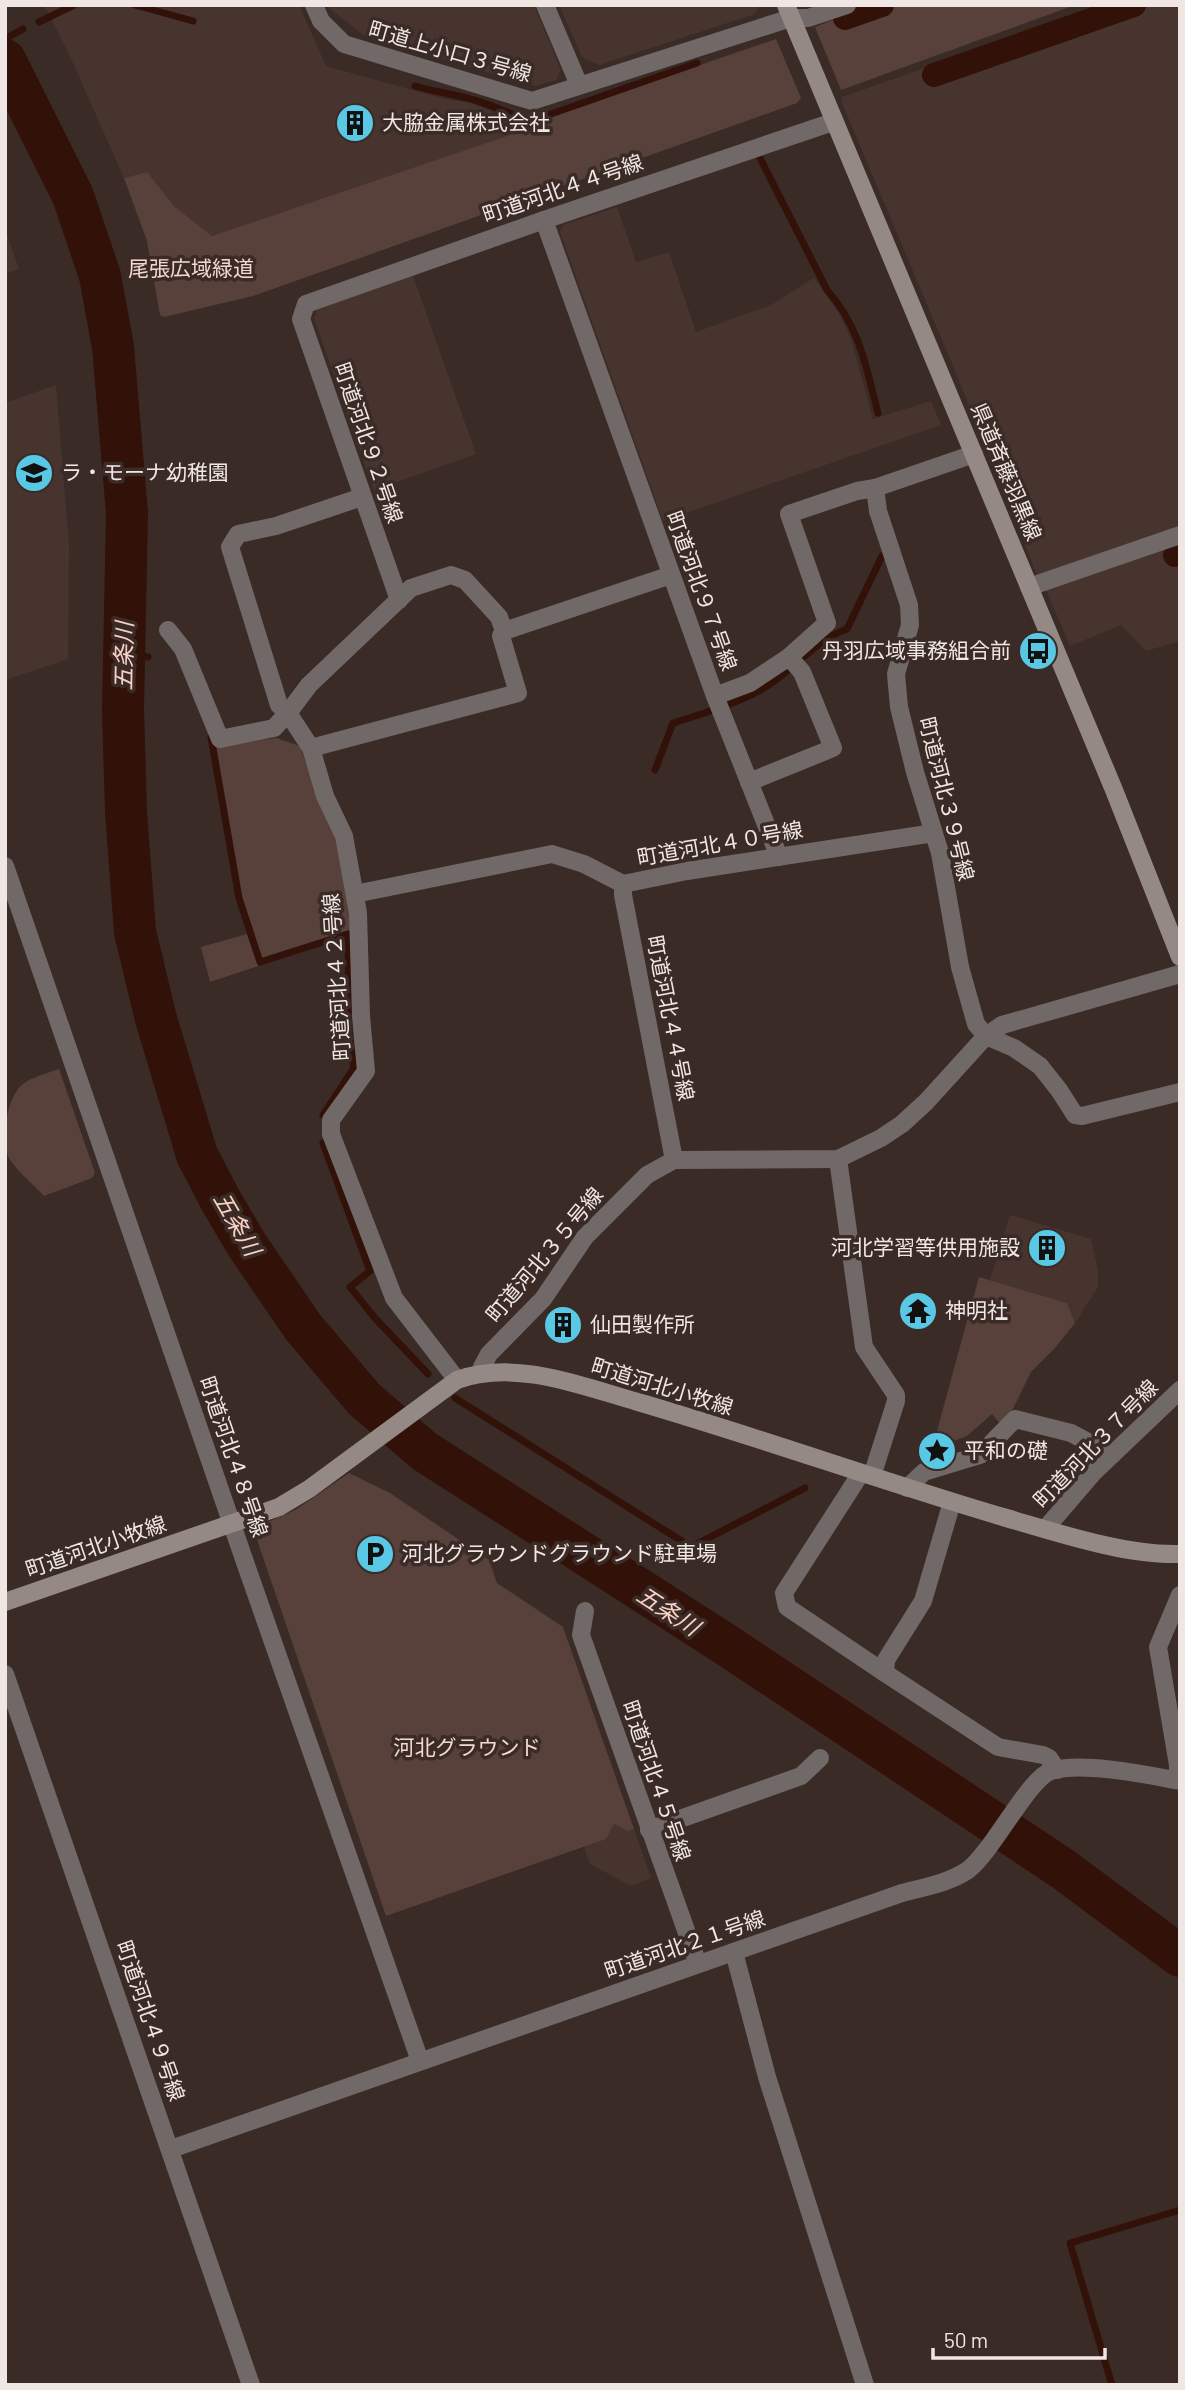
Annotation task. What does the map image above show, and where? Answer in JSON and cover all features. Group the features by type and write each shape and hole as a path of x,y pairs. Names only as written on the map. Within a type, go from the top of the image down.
{"street":[{"name":"町道上小口３号線","path":"314,5 321,21 344,44 531,101 788,12 808,19 847,5"},
{"path":"545,5 579,85"},
{"name":"県道斉藤羽黒線","path":"788,12 1030,587 1180,957"},
{"name":"町道河北４４号線","path":"309,302 833,122"},
{"name":"町道河北９７号線","path":"544,220 715,696 750,683 789,657 827,622 789,514 857,491 875,488"},
{"name":"町道河北９２号線","path":"309,302 303,309 301,319 399,600"},
{"path":"875,488 974,454"},
{"name":"町道河北３９号線","path":"875,488 878,511 909,605 910,625 896,674 899,707 915,772 940,853 960,967 976,1024 986,1036"},
{"name":"町道河北４２号線","path":"362,497 275,526 238,534 230,547 279,705 288,713 311,748 325,796 344,836 355,894 366,1071 331,1120 331,1134 394,1298 457,1380"},
{"path":"1030,587 1180,535"},
{"path":"168,630 183,649 220,739 274,728 309,685 411,588 451,575 465,580 499,617 504,631"},
{"path":"311,748 518,693 501,636 504,631 671,575"},
{"path":"749,782 833,748 802,672 789,657"},
{"path":"715,696 779,857"},
{"name":"町道河北４０号線","path":"355,894 552,854 584,864 623,884 687,870 934,833"},
{"name":"町道河北４８号線","path":"5,866 420,2061"},
{"name":"町道河北４４号線","path":"623,884 674,1160"},
{"path":"674,1160 838,1159 871,1144 902,1124 926,1102 986,1036 1002,1025 1180,974"},
{"path":"986,1036 1014,1048 1040,1066 1075,1115 1082,1116 1180,1092"},
{"path":"838,1159 864,1347 896,1395 896,1401 867,1474 784,1592 787,1607 998,1747 1043,1755 1049,1758 1057,1770 1082,1768 1179,1781 1158,1647 1180,1594"},
{"name":"町道河北３５号線","path":"482,1374 482,1367 489,1354 543,1299 584,1237 647,1175 674,1160"},
{"name":"町道河北小牧線","path":"5,1602 232,1524 292,1500 457,1380 482,1374 542,1375 667,1410 907,1488 1045,1529 1133,1550 1180,1554"},
{"name":"町道河北３７号線","path":"1045,1529 1094,1472 1180,1390"},
{"path":"907,1488 924,1472 980,1455 1015,1419 1071,1433 1112,1455"},
{"path":"885,1673 884,1664 888,1656 923,1601 952,1502"},
{"name":"町道河北４５号線","path":"585,1611 581,1635 698,1965"},
{"name":"町道河北４９号線","path":"5,1674 251,2385"},
{"path":"649,1830 801,1776 820,1758"},
{"name":"町道河北２１号線","path":"171,2149 734,1952 955,1878 979,1860 1043,1775 1057,1770"},
{"path":"734,1952 767,2077 865,2385"}],"shaded area":[{"path":"44,5 299,5 326,66 441,98 475,104 535,127 212,236 174,206 147,172 124,178 69,54"},
{"path":"325,5 534,5 561,70 556,80 536,86 367,38"},
{"path":"559,5 759,5 755,14 599,65 582,57"},
{"path":"1105,5 1180,5 1180,528 1038,577 951,361 842,103 842,97"},
{"path":"617,207 636,262 669,252 696,332 771,305 814,278 838,312 851,339 873,419 931,401 941,425 663,521 560,232 563,225"},
{"path":"5,229 19,269 5,274"},
{"path":"413,276 476,454 374,490 314,318 317,310"},
{"name":"ラ・モーナ幼稚園","path":"56,385 69,546 68,659 5,680 5,403"},
{"path":"1166,545 1170,554 1180,548 1180,641 1146,651 1121,625 1070,646 1045,587"},
{"path":"1010,1215 1091,1239 1098,1270 1098,1287 1075,1323 1067,1303 990,1280"},
{"path":"614,1824 628,1831 634,1829 651,1878 631,1886 590,1864 584,1847 605,1839"}],"green space":[{"path":"887,5 1075,5 841,90 815,27 837,18 841,21"},
{"name":"尾張広域緑道","path":"776,39 801,98 797,103 253,296 164,317 160,315 147,241 124,178 147,172 174,206 212,236 534,127 528,124"},
{"path":"276,738 300,746 317,795 336,835 350,903 350,930 262,959 241,897 216,747"},
{"path":"247,934 258,966 210,982 201,947"},
{"path":"59,1069 95,1173 92,1178 44,1196 10,1160 5,1142 6,1120 12,1099 23,1084"},
{"path":"979,1277 1067,1303 1075,1323 1031,1372 1002,1426 992,1414 967,1436 932,1449"},
{"name":"河北グラウンド","path":"349,1473 390,1493 489,1560 497,1583 563,1627 634,1829 628,1831 614,1824 606,1839 386,1916 255,1534 259,1526 297,1509"}],"waterway":[{"path":"39,22 74,5"},
{"path":"135,5 193,21"},
{"path":"845,18 882,5"},
{"path":"934,75 1134,5"},
{"path":"5,39 23,29"},
{"name":"五条川","path":"5,60 73,196 100,276 113,347 127,513 123,709 126,812 135,932 156,1019 197,1155 247,1245 303,1327 364,1399 424,1451 728,1646 1063,1869 1180,1956"},
{"path":"415,86 481,102 531,121 697,63"},
{"path":"760,158 827,290 854,333 878,413"},
{"path":"1175,555 1180,546"},
{"path":"655,770 673,723 728,705 759,691 823,641 847,629 882,556"},
{"path":"124,654 148,657"},
{"path":"211,737 239,898 260,962 348,934 349,1034 354,1068 323,1115"},
{"path":"323,1143 370,1271 350,1287 374,1317 428,1374"},
{"path":"455,1398 691,1547 805,1488"},
{"path":"1112,2385 1070,2243 1180,2210"}],"place":[{"name":"大脇金属株式会社","path":"355,123"},
{"name":"ラ・モーナ幼稚園","path":"34,473"},
{"name":"丹羽広域事務組合前","path":"1038,651"},
{"name":"河北学習等供用施設","path":"1047,1248"},
{"name":"神明社","path":"918,1311"},
{"name":"仙田製作所","path":"563,1325"},
{"name":"平和の礎","path":"937,1451"},
{"name":"河北グラウンドグラウンド駐車場","path":"375,1554"}]}
